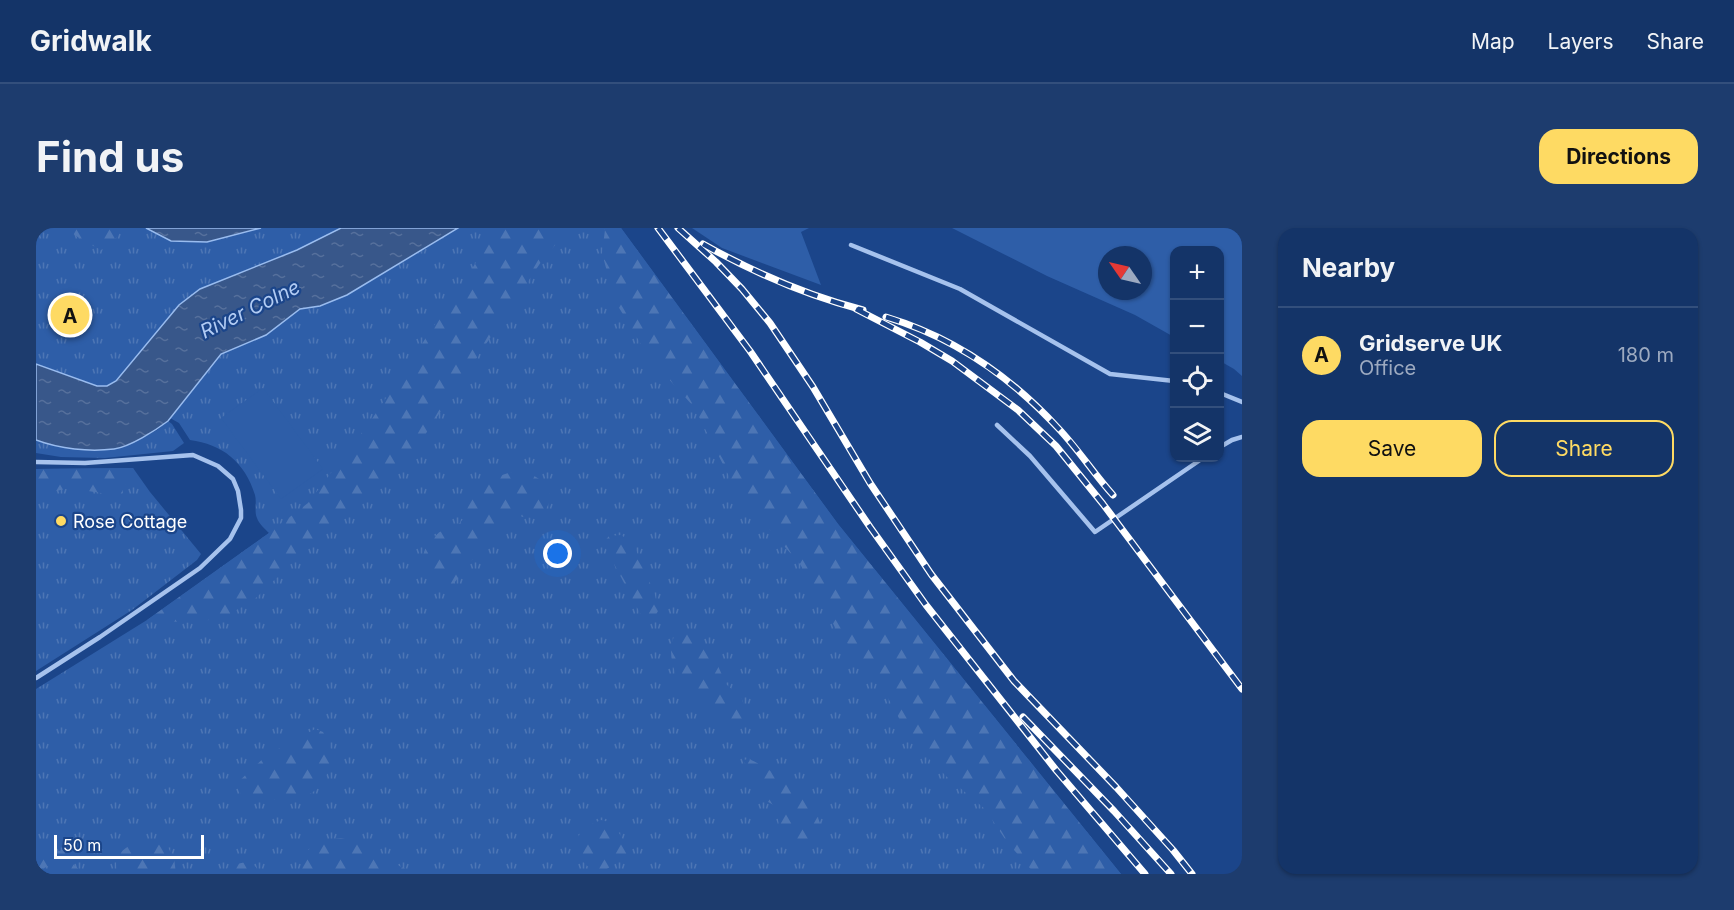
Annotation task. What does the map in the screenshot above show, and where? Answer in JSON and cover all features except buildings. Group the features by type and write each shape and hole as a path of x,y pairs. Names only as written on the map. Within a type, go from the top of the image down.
{"lane":[{"path":"851,245 960,289 1110,374 1170,381"},
{"path":"1224,395 1242,402"},
{"path":"997,425 1030,456 1095,532 1197,462"},
{"path":"1224,445 1242,437"},
{"path":"36,462 85,464 193,454 218,466 233,479 238,490 241,518 230,539 200,568 36,678"}],"green space":[{"path":"36,228 146,228 171,241 207,242 261,228 341,228 297,250 200,289 179,305 116,381 107,386 97,386 36,364"},
{"path":"65,228 112,228 119,234 112,243 101,250"},
{"path":"458,228 621,228 838,524 1121,874 36,874 36,689 147,620 269,533 258,520 251,483 238,464 222,450 190,440 179,423 170,418 221,354 266,335 300,309 320,306 411,257"},
{"path":"492,228 570,228 543,259 402,469 353,512 311,544 257,597 230,614 198,623 147,620 308,503 370,422 483,252"},
{"path":"602,228 621,228 838,524 1121,874 1035,874 1007,842 985,809 946,776 912,742 882,687 836,629 800,564 738,494 694,407 648,356 615,301 602,253 605,230"},
{"path":"692,228 809,228 801,232 821,285 722,248"},
{"path":"952,228 1242,228 1242,376 1224,363 1224,246 1170,246 1170,335 1135,315 1101,300 1152,300 1152,246 1098,246 1098,299 1047,276"},
{"path":"263,388 323,469 281,499 221,418"},
{"path":"168,421 184,443 173,451 105,458 61,457 36,453 36,440 75,449 128,445 157,430"},
{"path":"133,468 201,554 197,560 132,610 36,671 36,469"},
{"path":"133,468 136,476 122,487 123,493 120,496 69,488 36,496 36,469"},
{"path":"522,470 539,479 549,490 549,502 545,510 538,518 523,517 513,513 492,534 482,551 471,561 448,591 429,572 424,563 422,558 428,545 441,531 461,522 473,497 484,485 498,477"},
{"path":"621,535 633,543 655,595 658,611 653,620 641,615 603,543 609,536"},
{"path":"685,632 697,641 718,666 726,684 742,699 747,717 733,728 689,693 675,673 671,647 676,633"},
{"path":"315,729 323,732 331,754 329,770 320,786 311,793 289,799 265,799 241,795 237,783 267,755"},
{"path":"749,759 782,779 803,797 818,818 822,831 820,843 806,849 793,846 779,828 777,807 763,799 756,781 743,760"},
{"path":"601,820 613,823 628,848 628,856 605,870 592,869 586,865 580,855 578,844 578,838 583,829"},
{"path":"341,838 372,846 391,862 416,874 307,874 301,868 304,854 318,841"},
{"path":"133,843 166,844 174,858 176,874 118,874 116,863 118,855"},
{"path":"36,847 59,851 73,847 74,851 71,855 36,872"},
{"path":"246,862 256,867 259,874 222,874 229,867"},
{"path":"73,864 84,874 43,874 54,867"}],"water":[{"path":"146,228 261,228 207,242 171,241"},
{"name":"River Colne","path":"341,228 458,228 347,295 320,306 300,309 266,335 221,354 168,421 135,442 120,448 95,450 65,448 36,440 36,364 97,386 107,386 116,381 179,305 200,289 297,250"}],"railway":[{"path":"658,228 750,351 926,605 1056,770 1145,874"},
{"path":"678,228 716,262 770,323 813,387 870,483 931,574 1014,681 1116,787 1192,874"},
{"path":"703,244 781,282 822,298 863,310"},
{"path":"856,309 952,361 1018,410 1056,446 1103,504 1242,689"},
{"path":"886,317 911,325 957,347 1001,376 1040,409 1058,428 1113,495"},
{"path":"1023,717 1171,874"}],"place":[{"name":"Gridserve UK","path":"70,315"},
{"name":"Rose Cottage","path":"61,521"}]}
